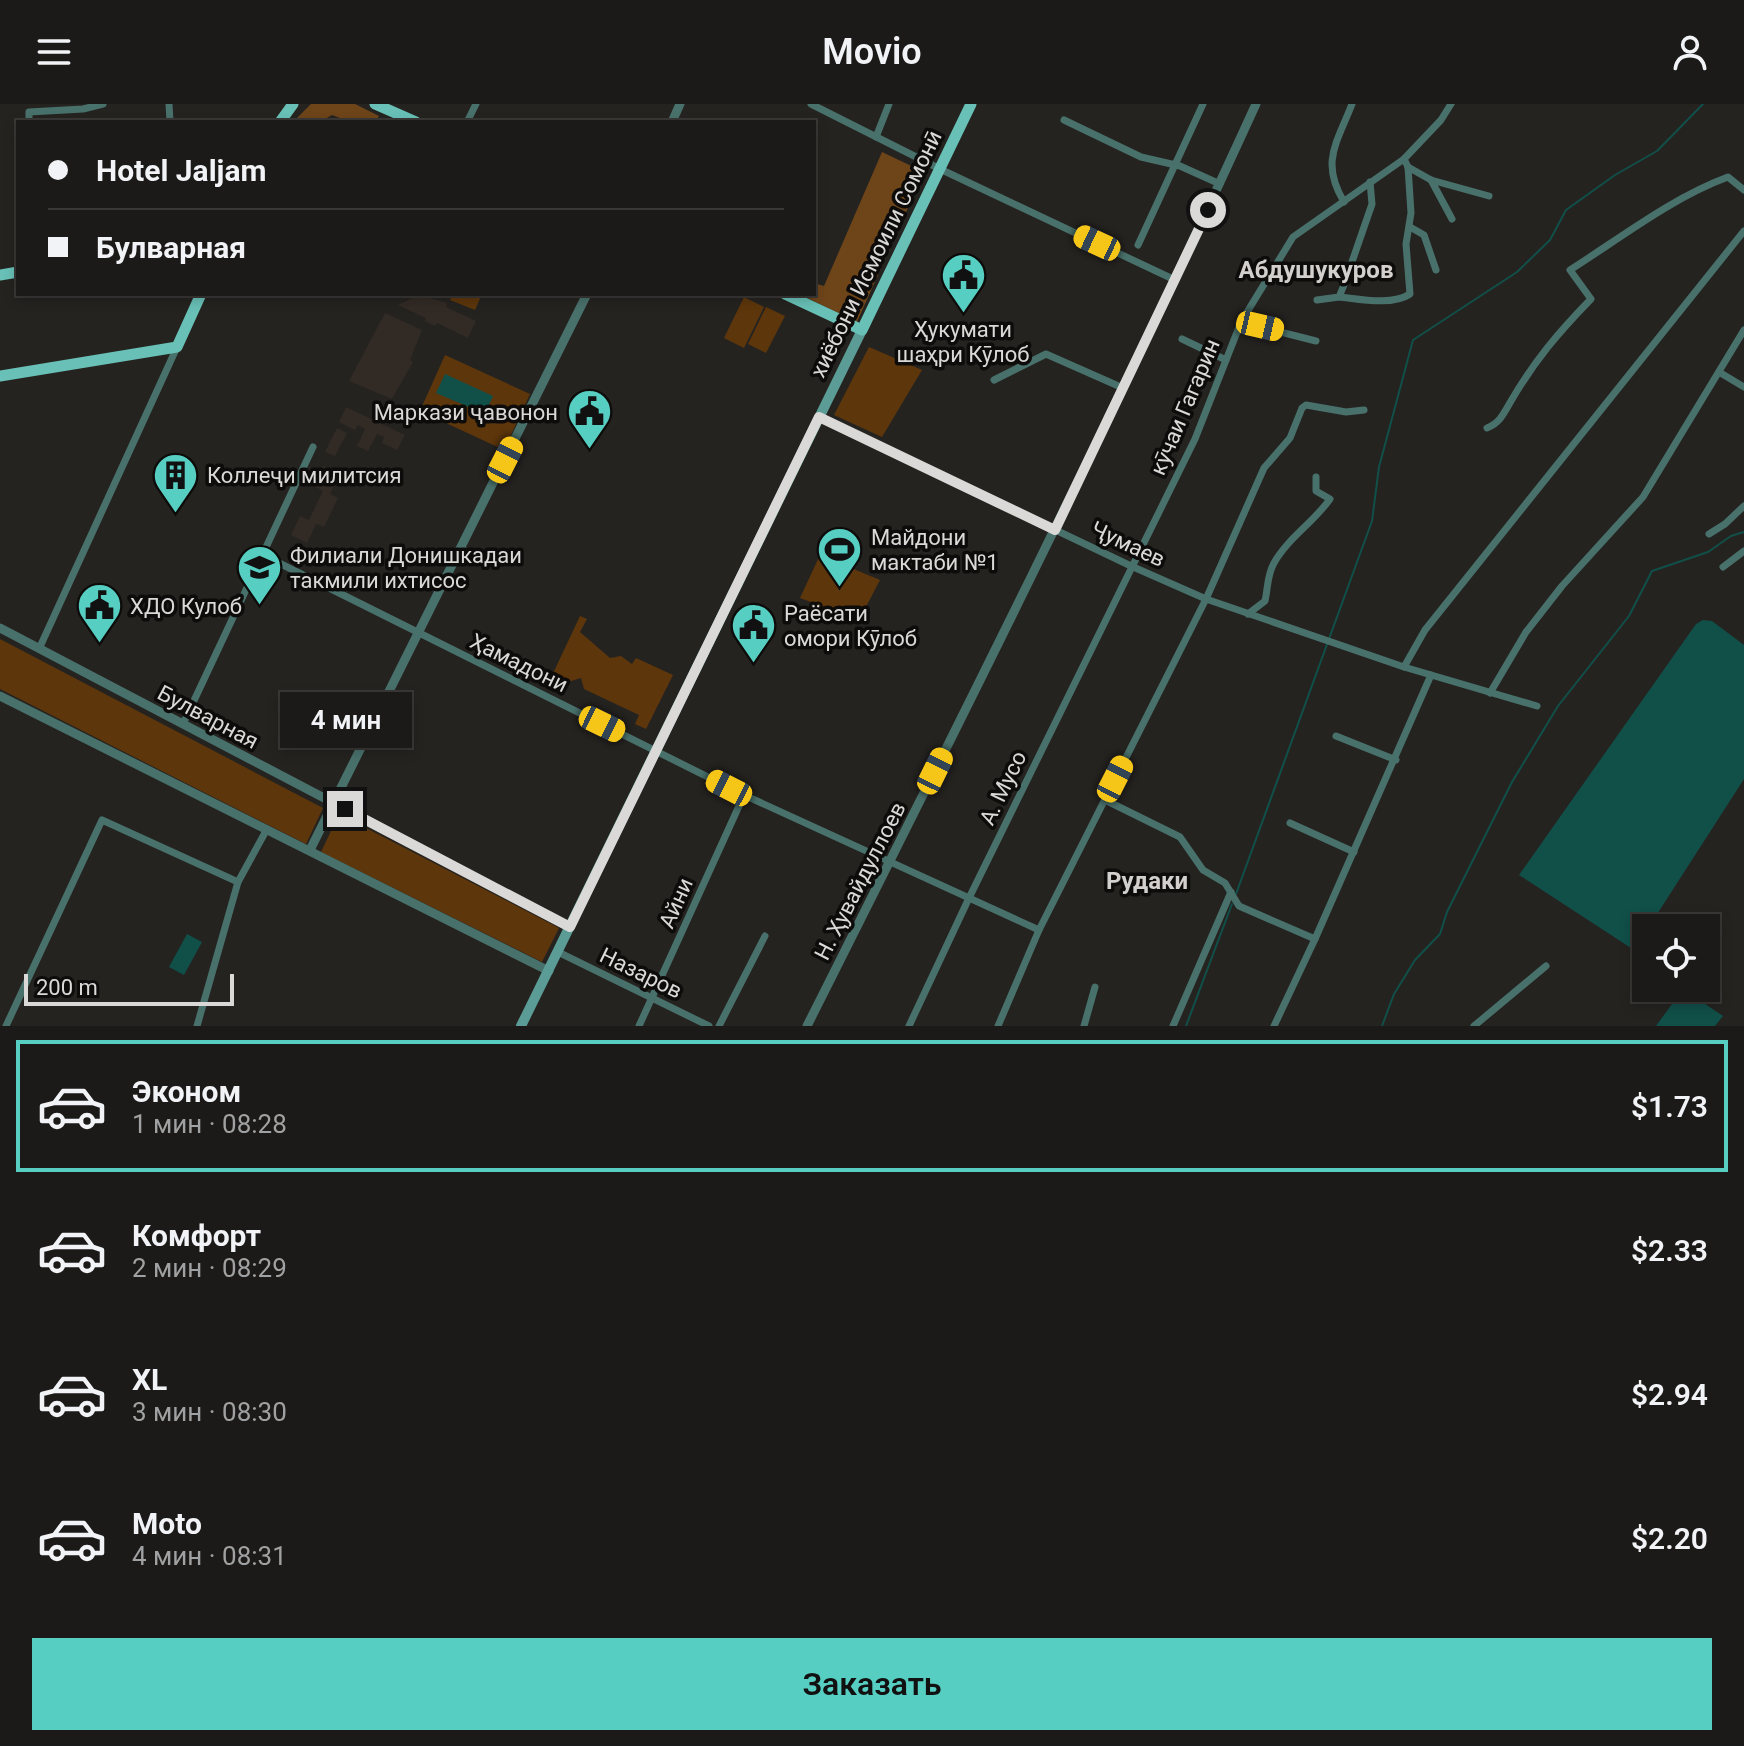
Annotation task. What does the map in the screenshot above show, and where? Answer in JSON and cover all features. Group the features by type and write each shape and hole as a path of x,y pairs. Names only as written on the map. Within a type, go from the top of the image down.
{"main road":[{"path":"377,104 412,120"},
{"name":"хиёбони Исмоили Сомонӣ","path":"521,1026 971,104"},
{"path":"0,376 177,347 200,296"},
{"path":"789,296 862,330"}],"street":[{"path":"28,108 83,109 103,104"},
{"path":"811,104 1175,280"},
{"path":"876,137 889,104"},
{"path":"1138,245 1203,104"},
{"name":"Н. Ҳувайдуллоев","path":"807,1026 1055,530 1256,104"},
{"path":"1344,202 1332,183 1332,156 1352,104"},
{"name":"кӯчаи Гагарин","path":"1131,566 1195,439 1241,322 1293,237 1370,182 1406,163 1451,104"},
{"path":"1064,120 1141,157 1174,165 1220,184"},
{"path":"1406,163 1431,180 1489,196"},
{"path":"1317,300 1339,297 1369,300 1407,297 1410,294 1411,274 1406,244 1410,227 1406,163"},
{"path":"1487,428 1498,424 1528,371 1551,340 1591,299 1570,270 1679,201 1717,181 1728,177 1744,190"},
{"path":"1431,180 1452,219"},
{"path":"1339,297 1372,204 1370,182"},
{"path":"1410,227 1424,235 1436,270"},
{"path":"1404,667 1425,630 1744,231"},
{"path":"310,850 586,296"},
{"path":"1241,322 1316,341"},
{"path":"1490,693 1526,632 1562,586 1643,497 1744,330"},
{"path":"1182,339 1226,360"},
{"path":"39,649 177,347"},
{"path":"994,380 1046,354 1123,388"},
{"path":"1719,372 1744,387"},
{"path":"998,1026 1039,930 1206,599 1264,468 1290,438 1306,405 1346,412 1364,410"},
{"name":"Ҷумаев","path":"819,417 1206,599 1404,667 1537,706"},
{"path":"183,724 313,447"},
{"path":"1248,614 1265,601 1274,562 1320,514 1330,499 1316,491 1316,477"},
{"path":"1709,534 1744,506"},
{"path":"1723,567 1744,551"},
{"name":"Ҳамадони","path":"263,555 744,795 1039,930"},
{"name":"А. Мусо","path":"909,1026 1131,566"},
{"name":"Булварная","path":"0,628 570,927"},
{"path":"1274,1026 1396,760 1431,675"},
{"path":"0,696 549,971"},
{"path":"1336,736 1396,760"},
{"name":"Айни","path":"639,1026 744,795"},
{"path":"1105,800 1180,837 1203,870 1225,883 1239,906 1315,939"},
{"path":"6,1026 102,820 238,882"},
{"path":"1290,823 1354,852"},
{"path":"197,1026 238,882 267,829"},
{"path":"1173,1026 1231,892"},
{"path":"719,1026 765,936"},
{"name":"Назаров","path":"558,952 709,1026"},
{"path":"1474,1026 1546,966"},
{"path":"1084,1026 1095,987"}],"shaded area":[{"path":"311,104 355,104 379,116 376,120 345,120 332,115 323,120 295,120"},
{"path":"882,152 924,172 857,322 803,296 816,296 816,284 824,286"},
{"path":"422,296 447,303 446,307 476,321 468,338 437,323 435,326 425,321 426,318 398,305"},
{"path":"452,296 481,296 475,310 450,300"},
{"path":"744,297 764,307 744,348 724,338"},
{"path":"766,307 785,316 766,353 748,344"},
{"path":"385,313 422,330 410,360 413,362 392,399 349,381"},
{"path":"869,347 922,370 882,437 834,415"},
{"path":"445,355 530,394 504,450 420,411"},
{"path":"346,407 405,435 397,450 382,443 384,437 377,434 368,451 357,446 365,429 358,425 355,430 339,422"},
{"path":"337,428 347,433 335,456 325,452"},
{"path":"323,466 339,474 330,494 338,498 324,527 316,524 307,543 291,535 300,516 309,520 323,491 314,486"},
{"name":"Майдони мактаби №1","path":"820,555 880,580 859,620 800,598"},
{"path":"580,616 587,619 580,632 610,658 621,656 632,664 636,658 673,675 646,729 635,724 639,715 584,689 581,678 558,685 549,682"},
{"path":"0,639 323,808 306,844 0,689"},
{"path":"339,814 559,928 542,962 321,852"}],"water":[{"path":"445,374 493,396 485,414 436,393"},
{"path":"1703,620 1712,621 1744,645 1744,779 1657,914 1632,914 1632,949 1519,875 1696,624"},
{"path":"187,934 202,942 184,975 169,967"},
{"path":"1674,1002 1702,1002 1723,1016 1715,1026 1656,1026"}],"waterway":[{"path":"1236,894 1372,521 1379,467 1413,340 1517,272 1550,240 1566,210 1615,175 1657,151 1703,104"},
{"path":"1382,1026 1394,994 1415,960 1440,934 1447,912 1512,782 1558,706 1629,616 1652,571 1708,552 1731,536 1744,532"},
{"path":"1186,1026 1232,904"}],"place":[{"name":"Ҳукумати шаҳри Кӯлоб","path":"963,315"},
{"name":"Маркази ҷавонон","path":"589,451"},
{"name":"Коллеҷи милитсия","path":"176,514"},
{"name":"Майдони мактаби №1","path":"840,589"},
{"name":"Филиали Донишкадаи такмили ихтисос","path":"259,607"},
{"name":"ХДО Кулоб","path":"99,645"},
{"name":"Раёсати омори Кӯлоб","path":"753,665"}],"district":[{"name":"Абдушукуров","path":"1316,270"},
{"name":"Рудаки","path":"1147,881"}],"route":[{"path":"345,809 570,927 654,749 819,417 1055,530 1208,210"}]}
